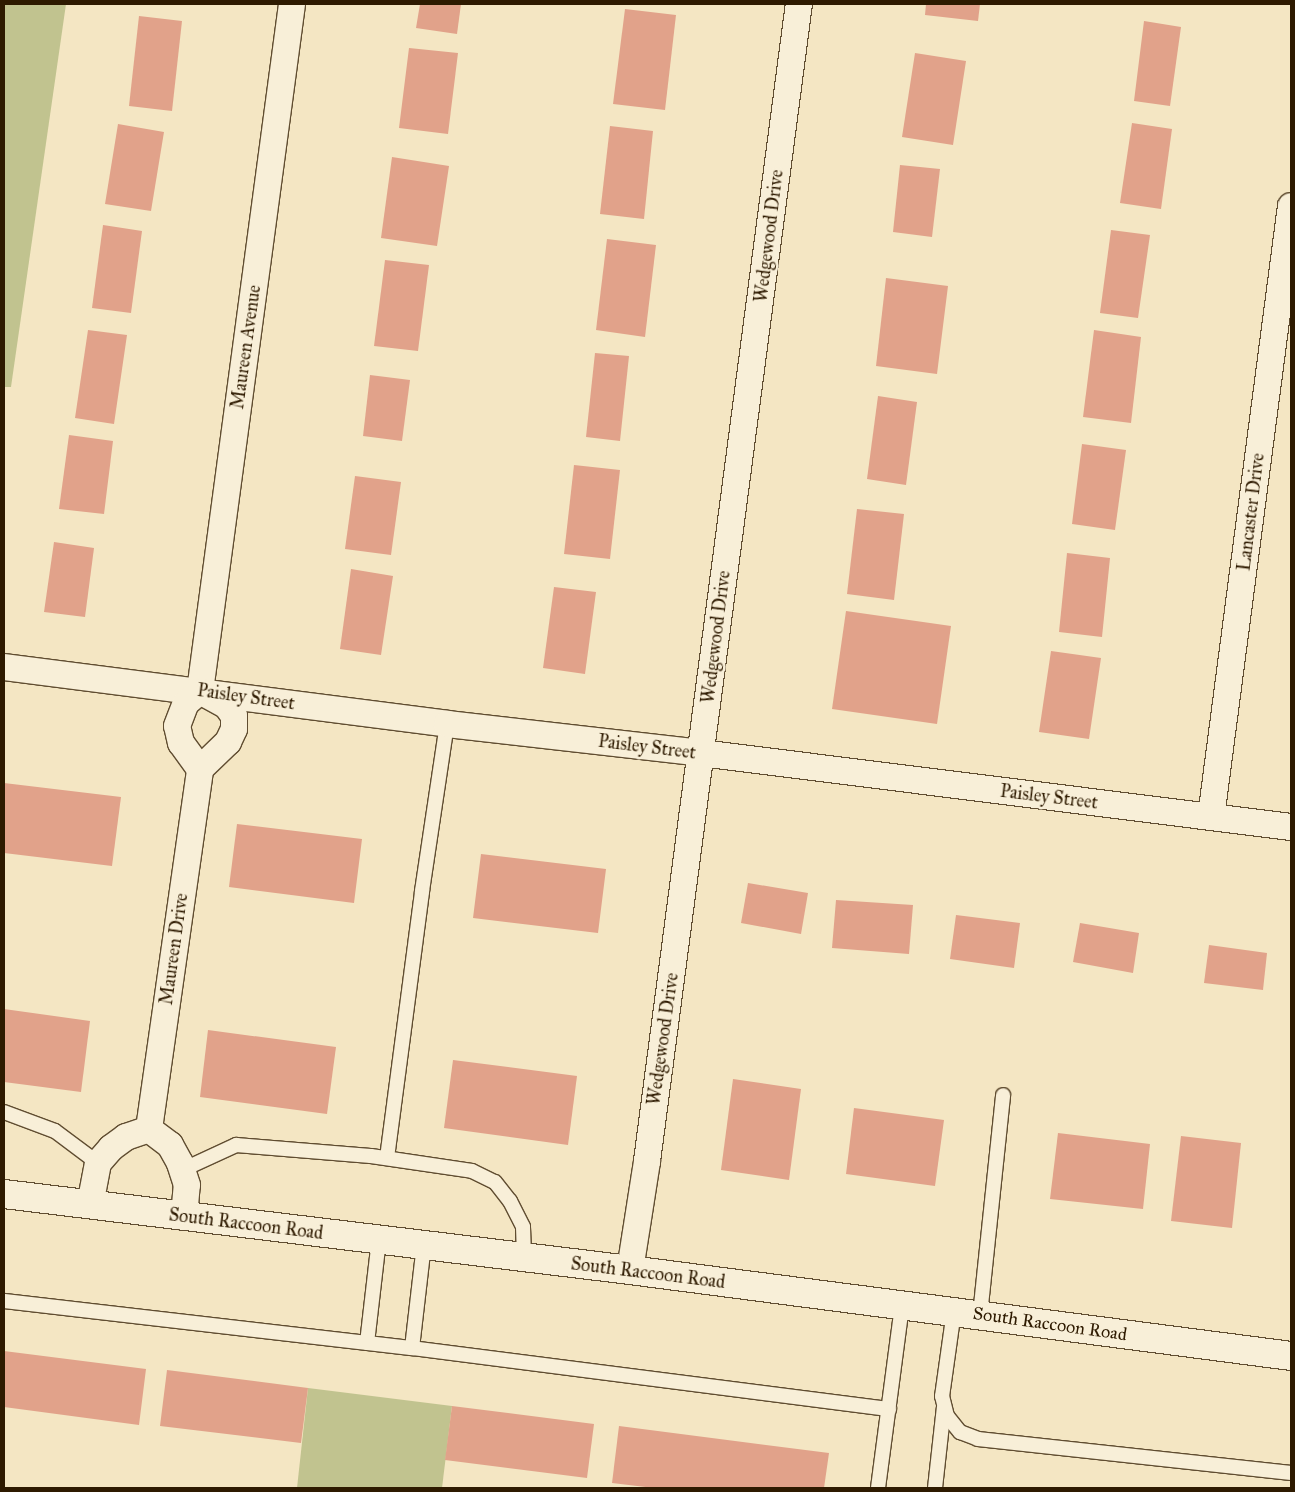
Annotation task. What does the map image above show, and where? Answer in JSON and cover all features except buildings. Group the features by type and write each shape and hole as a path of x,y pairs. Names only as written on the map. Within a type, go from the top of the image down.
{"street":[{"name":"Maureen Avenue","path":"200,691 292,4"},
{"name":"Wedgewood Drive","path":"630,1270 647,1161 799,4"},
{"name":"Lancaster Drive","path":"1211,817 1291,206"},
{"name":"Paisley Street","path":"4,667 447,724 1291,827"},
{"path":"200,691 227,706 234,716 234,729 228,742 200,769 181,743 178,726 186,703 200,691"},
{"name":"Maureen Drive","path":"149,1129 200,769"},
{"path":"90,1205 98,1163 111,1148 126,1137 149,1129 170,1145 182,1170 187,1185 184,1217"},
{"name":"South Raccoon Road","path":"4,1194 630,1270 1291,1356"}],"lane":[{"path":"387,1158 422,891 447,724"},
{"path":"1002,1095 967,1313 942,1396 947,1416 960,1432 978,1439 1291,1473"},
{"path":"4,1112 55,1131 98,1163"},
{"path":"182,1170 236,1145 387,1158 472,1172 495,1182 510,1201 523,1226 524,1258"},
{"path":"367,1343 379,1240"},
{"path":"412,1348 424,1245"},
{"path":"4,1301 412,1348 889,1409"},
{"path":"878,1488 902,1305"},
{"path":"935,1488 944,1405"}],"green space":[{"path":"4,4 66,4 11,387 4,387"},
{"path":"308,1388 452,1406 442,1488 297,1488"}]}
